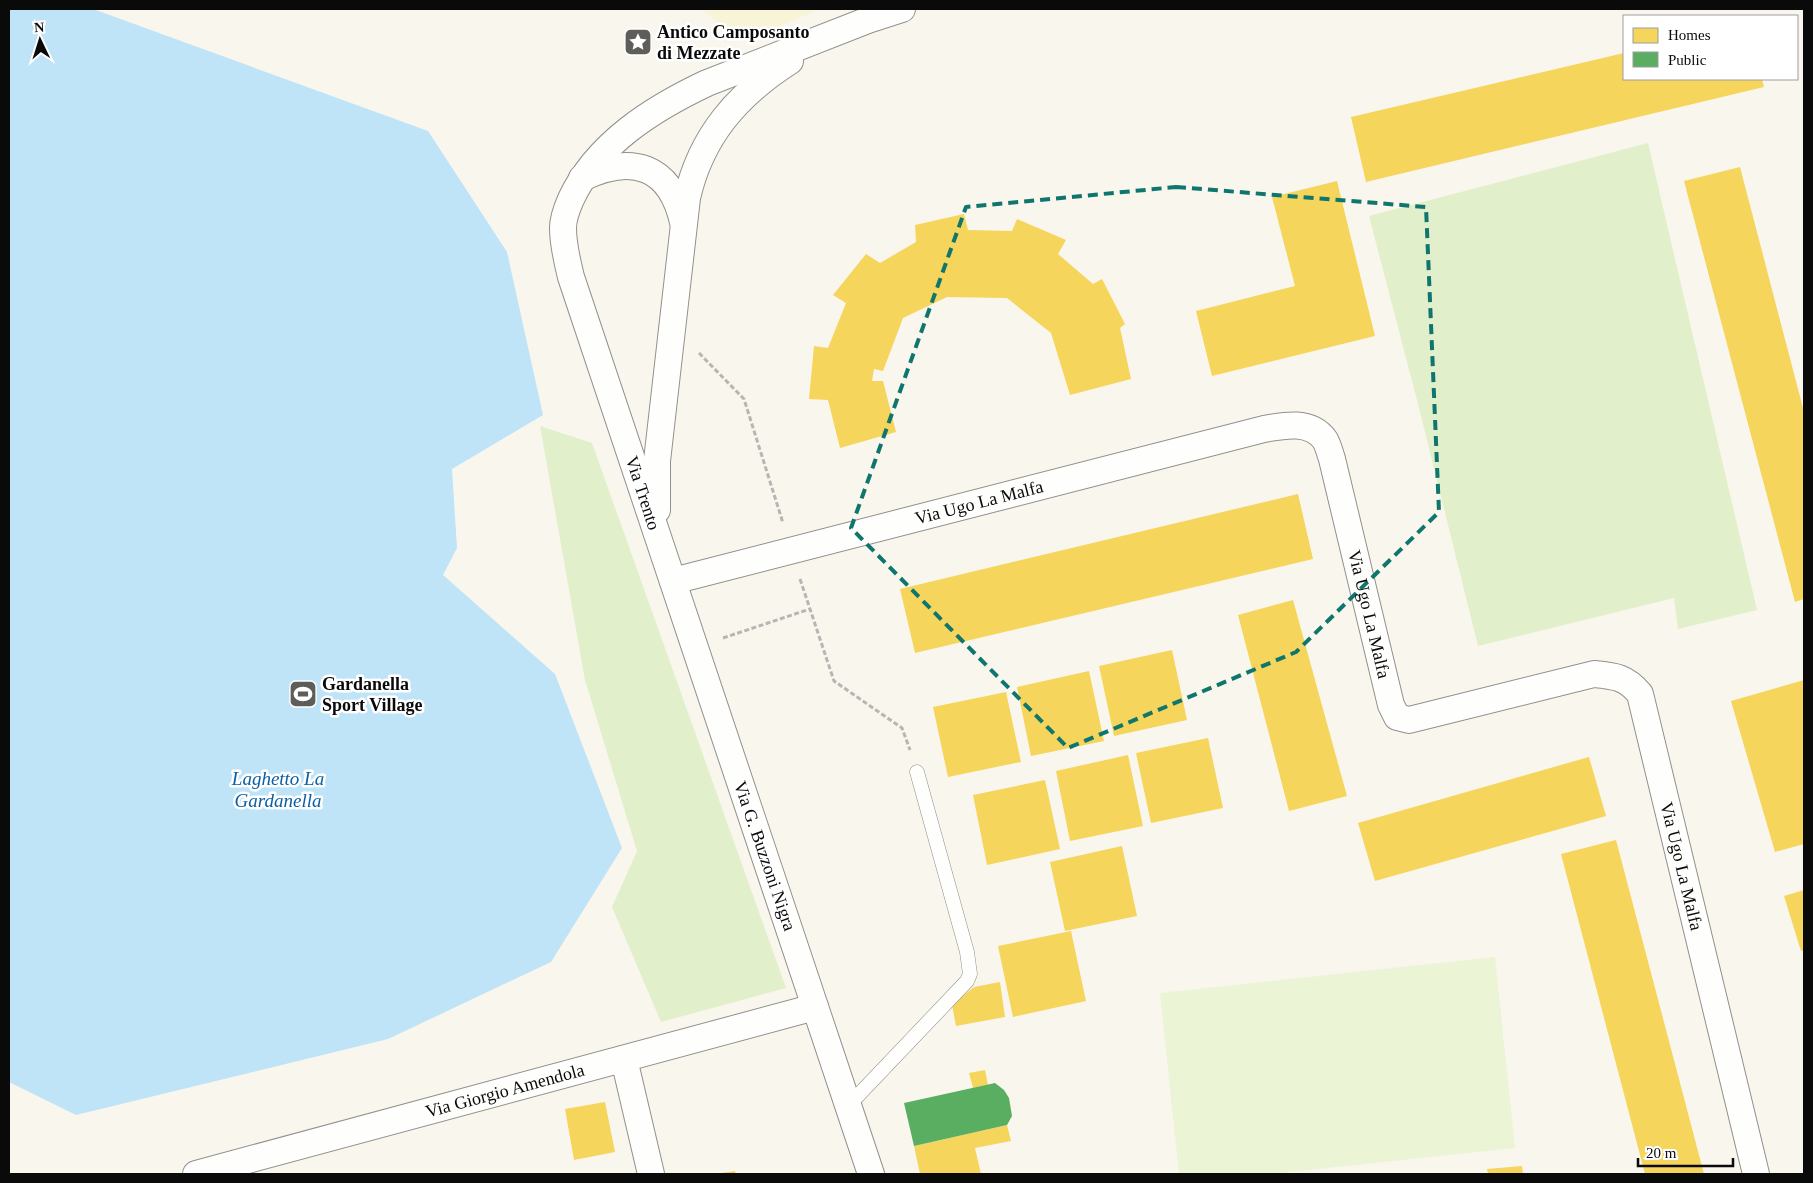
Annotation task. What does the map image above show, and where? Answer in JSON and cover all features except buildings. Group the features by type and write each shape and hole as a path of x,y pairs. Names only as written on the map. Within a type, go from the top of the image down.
{"street":[{"name":"Via Trento","path":"658,539 571,277 563,227 566,212 582,178 606,150 631,127 683,94 868,20 902,9"},
{"name":"Via Trento","path":"658,539 657,461 687,198 692,175 702,150 716,128 734,106 752,88 831,35"},
{"name":"Via Trento","path":"582,178 601,169 614,166 644,168 654,173 673,194 684,228"},
{"name":"Via Ugo La Malfa","path":"673,581 1264,429 1284,425 1300,425 1312,430 1325,440 1332,459 1391,705 1397,717 1409,720 1594,674 1614,676 1631,683 1640,694 1756,1174"},
{"name":"Via G. Buzzoni Nigra","path":"658,539 871,1174"},
{"name":"Via Giorgio Amendola","path":"196,1174 815,1007"},
{"path":"624,1059 651,1174"}],"lane":[{"path":"848,1106 967,981 970,974 967,952 918,772"}],"path":[{"path":"691,637 719,627 723,638 810,609"}],"highlighted area":[{"path":"1176,187 1426,207 1439,512 1296,652 1068,748 851,528 966,207"}],"shaded area":[{"path":"701,9 821,9 743,41"}],"green space":[{"path":"1648,143 1757,610 1678,629 1674,598 1478,646 1369,216"},
{"path":"540,426 592,443 786,988 661,1022 612,907 637,851 585,680"},
{"path":"1495,957 1515,1148 1270,1174 1179,1174 1160,993"}],"water":[{"name":"Laghetto La Gardanella","path":"9,9 93,9 428,131 507,252 543,415 452,469 457,548 443,575 555,674 622,848 551,962 388,1039 76,1115 9,1082"}],"place":[{"name":"Antico Camposanto di Mezzate","path":"638,42"},
{"name":"Gardanella Sport Village","path":"303,694"}]}
